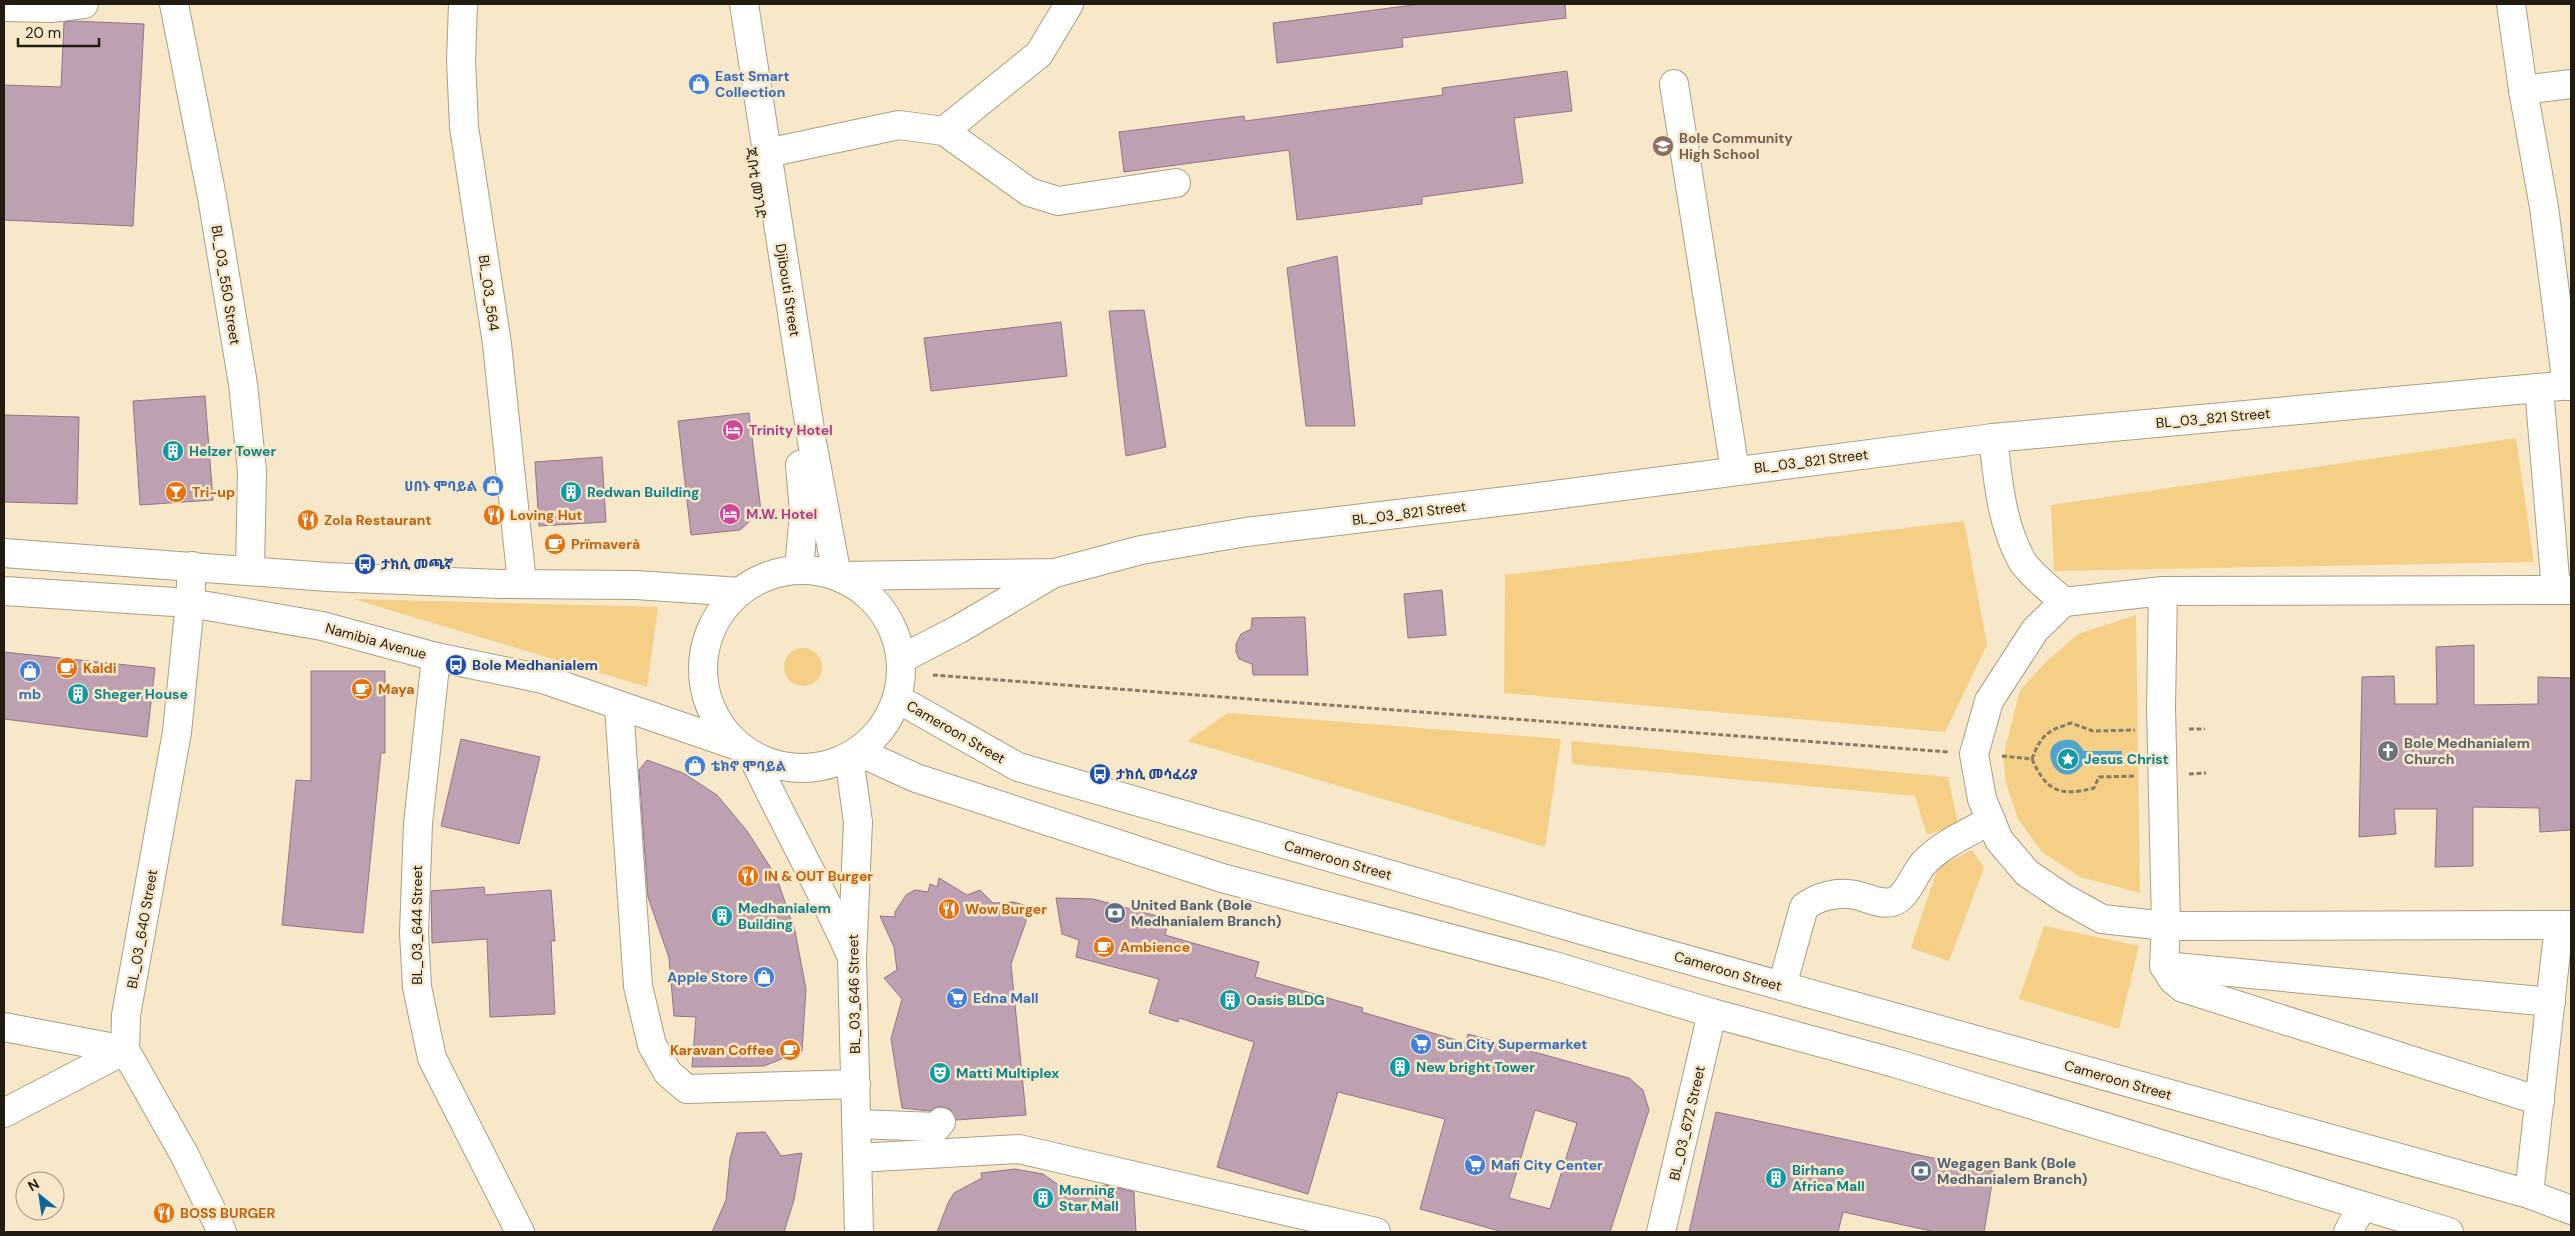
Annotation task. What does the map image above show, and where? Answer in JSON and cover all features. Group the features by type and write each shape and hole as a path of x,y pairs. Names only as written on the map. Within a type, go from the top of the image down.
{"street":[{"path":"4,7 51,8 84,4"},
{"name":"BL_03_550 Street","path":"174,4 212,197 243,384 252,471 250,570"},
{"name":"BL_03_564","path":"463,4 461,60 464,127 496,344 522,583"},
{"name":"ጂቡቲ መንገድ","path":"728,4 768,260 796,423 804,512 799,570"},
{"name":"Djibouti Street","path":"744,4 812,442 837,576"},
{"path":"944,130 1038,54 1069,4"},
{"path":"2511,4 2523,90 2544,207 2569,386"},
{"path":"1674,84 1735,471"},
{"path":"2523,90 2571,84"},
{"path":"767,153 899,125 944,130 1028,192 1058,201 1176,183"},
{"name":"BL_03_821 Street","path":"1055,573 1141,550 1246,532 1994,438 2569,386"},
{"path":"2529,1194 2551,1002 2565,925 2166,926 2102,919 2064,898 2027,873 1999,840 1982,799 1974,754 1988,701 2035,630 2064,602 2163,592 2563,590 2539,388"},
{"path":"1994,438 2001,507 2012,538 2023,563 2064,602"},
{"path":"4,553 328,577 636,585 740,592"},
{"name":"BL_03_640 Street","path":"125,1050 126,1015 176,732 190,603 192,566"},
{"path":"852,958 834,916 746,752 708,706 702,675 706,644 719,615 740,592 759,580 780,572 799,570 837,576 1055,573"},
{"path":"901,666 1055,573"},
{"path":"837,576 864,591 885,614 898,642 901,666 898,699 883,729 854,754 916,778 1222,878 1551,966 1712,1013 1895,1063 2449,1232"},
{"name":"Namibia Avenue","path":"4,591 190,603 322,626 436,657 543,680 746,752 779,767 807,769 834,764 854,754"},
{"path":"2163,592 2162,730 2166,926 2164,966 2173,980 2183,988 2540,1101"},
{"name":"BL_03_644 Street","path":"436,657 418,824 414,933 417,987 432,1058 520,1232"},
{"name":"Cameroon Street","path":"898,699 1018,768 1782,986 2529,1194 2571,1210"},
{"path":"619,706 638,986 652,1045 668,1073 687,1089 856,1084"},
{"name":"BL_03_646 Street","path":"854,754 858,822 852,958 859,1232"},
{"path":"1782,986 1804,907 1814,900 1826,896 1854,894 1891,902 1899,898 1922,865 1936,851 1991,820"},
{"path":"2164,966 2551,1002"},
{"name":"BL_03_672 Street","path":"1661,1232 1712,1013"},
{"path":"1895,1063 1912,1022"},
{"path":"4,1027 125,1050 184,1154 222,1232"},
{"path":"4,1113 125,1050"},
{"path":"856,1124 937,1127 940,1122"},
{"path":"856,1158 1019,1149 1376,1232"},
{"path":"2348,1232 2362,1206"}],"path":[{"path":"901,666 2032,759"},
{"path":"2205,729 2093,731 2070,723 2049,730 2038,744 2032,759 2040,776 2050,787 2064,793 2094,788 2099,777 2206,773"}],"shaded area":[{"path":"2516,438 2534,562 2054,571 2051,505"},
{"path":"1964,521 1987,645 1945,732 1504,693 1505,575"},
{"path":"353,599 658,607 647,687"},
{"path":"2136,615 2140,893 2080,877 2042,852 2018,819 2006,783 2003,757 2020,690 2046,662 2078,634"},
{"path":"803,648 816,654 822,667 816,680 803,686 790,680 784,667 790,654"},
{"path":"1228,713 1561,739 1545,847 1187,741"},
{"path":"1571,741 1948,777 1958,824 1927,835 1915,796 1572,764"},
{"path":"1972,850 1984,868 1949,961 1911,948 1938,867"},
{"path":"2044,926 2139,946 2119,1029 2019,999"}],"water":[{"path":"2072,740 2077,742 2084,751 2122,751 2122,762 2084,763 2075,772 2066,774 2058,771 2050,755 2052,747 2059,741"}],"building":[{"path":"1421,4 1565,4 1566,18 1402,38 1403,47 1277,63 1273,23"},
{"path":"64,22 144,24 133,226 4,220 4,85 61,87"},
{"path":"1567,71 1572,111 1514,118 1523,183 1422,197 1422,204 1297,220 1289,150 1124,172 1119,132 1244,116 1245,121 1443,95 1442,88"},
{"path":"1337,256 1355,426 1306,426 1287,268"},
{"path":"1144,310 1166,447 1126,456 1109,311"},
{"path":"1061,322 1067,376 931,391 924,338"},
{"name":"Helzer Tower","path":"205,396 213,500 140,505 133,401"},
{"path":"749,413 761,511 740,530 691,535 678,421"},
{"path":"4,415 79,417 77,504 4,502"},
{"name":"Redwan Building","path":"602,457 606,522 539,526 535,462"},
{"path":"1442,590 1446,635 1408,638 1404,594"},
{"path":"1305,617 1308,675 1253,675 1252,664 1239,659 1236,652 1236,644 1241,634 1251,629 1252,618"},
{"path":"2474,645 2474,705 2538,704 2538,677 2571,678 2571,830 2540,832 2539,808 2473,807 2473,866 2435,867 2437,809 2394,809 2396,834 2359,837 2362,677 2394,676 2395,704 2437,704 2436,647"},
{"name":"Sheger House","path":"4,652 155,668 147,737 4,719"},
{"path":"311,671 385,671 385,753 381,753 363,933 282,925 296,780 311,781"},
{"path":"461,739 540,757 519,844 441,826"},
{"name":"Medhanialem Building","path":"647,760 683,773 717,795 747,831 776,876 795,931 806,989 802,1051 764,1066 692,1067 696,1017 674,1016 669,958 648,897 639,770"},
{"name":"Edna Mall","path":"939,878 967,895 980,890 993,903 1013,902 1031,907 1011,964 1026,1115 956,1120 951,1110 944,1107 936,1107 930,1111 902,1108 891,1039 902,999 884,978 897,970 894,947 880,916 895,917 895,912 906,895 915,890 928,892 930,884 937,887"},
{"path":"484,887 485,895 551,890 555,941 551,941 555,1014 490,1017 487,939 432,943 431,891"},
{"path":"1056,898 1093,899 1169,919 1165,935 1259,962 1255,977 1363,1008 1362,1012 1466,1043 1468,1034 1629,1078 1643,1090 1649,1110 1610,1232 1503,1232 1420,1209 1445,1119 1338,1092 1308,1194 1217,1167 1254,1042 1179,1018 1178,1022 1149,1013 1159,979 1076,957 1079,940 1062,934","holes":["1535,1110 1577,1123 1550,1209 1509,1198"]},
{"name":"Birhane Africa Mall","path":"1716,1112 1994,1171 1984,1232 1936,1232 1843,1212 1838,1232 1689,1232"},
{"path":"765,1132 781,1156 802,1153 794,1200 784,1232 712,1232 726,1200 730,1159 737,1133"},
{"name":"Morning Star Mall","path":"1015,1169 1043,1174 1067,1191 1085,1191 1105,1185 1134,1192 1136,1232 937,1232 948,1203 954,1193 982,1178 981,1173"}],"place":[{"name":"East Smart Collection","path":"699,84"},
{"name":"Bole Community High School","path":"1663,146"},
{"name":"Trinity Hotel","path":"733,430"},
{"name":"Helzer Tower","path":"173,451"},
{"name":"ሀበኑ ሞባይል","path":"493,486"},
{"name":"Tri-up","path":"176,492"},
{"name":"Redwan Building","path":"571,492"},
{"name":"M.W. Hotel","path":"730,514"},
{"name":"Loving Hut","path":"494,515"},
{"name":"Zola Restaurant","path":"308,520"},
{"name":"Prïmaverà","path":"555,544"},
{"name":"ታክሲ መጫኛ","path":"365,564"},
{"name":"Bole Medhanialem","path":"456,665"},
{"name":"Kaldi","path":"67,668"},
{"name":"mb","path":"30,671"},
{"name":"Maya","path":"362,689"},
{"name":"Sheger House","path":"78,694"},
{"name":"Bole Medhanialem Church","path":"2388,751"},
{"name":"Jesus Christ","path":"2068,759"},
{"name":"ቴክኖ ሞባይል","path":"695,766"},
{"name":"ታክሲ መሳፈሪያ","path":"1100,774"},
{"name":"IN & OUT Burger","path":"748,876"},
{"name":"Wow Burger","path":"949,909"},
{"name":"United Bank (Bole Medhanialem Branch)","path":"1115,913"},
{"name":"Medhanialem Building","path":"722,916"},
{"name":"Ambience","path":"1104,947"},
{"name":"Apple Store","path":"764,977"},
{"name":"Edna Mall","path":"957,998"},
{"name":"Oasis BLDG","path":"1230,1000"},
{"name":"Sun City Supermarket","path":"1421,1044"},
{"name":"Karavan Coffee","path":"790,1050"},
{"name":"New bright Tower","path":"1400,1067"},
{"name":"Matti Multiplex","path":"940,1073"},
{"name":"Mafi City Center","path":"1475,1165"},
{"name":"Wegagen Bank (Bole Medhanialem Branch)","path":"1921,1171"},
{"name":"Birhane Africa Mall","path":"1776,1178"},
{"name":"Morning Star Mall","path":"1043,1198"},
{"name":"BOSS BURGER","path":"164,1213"}]}
